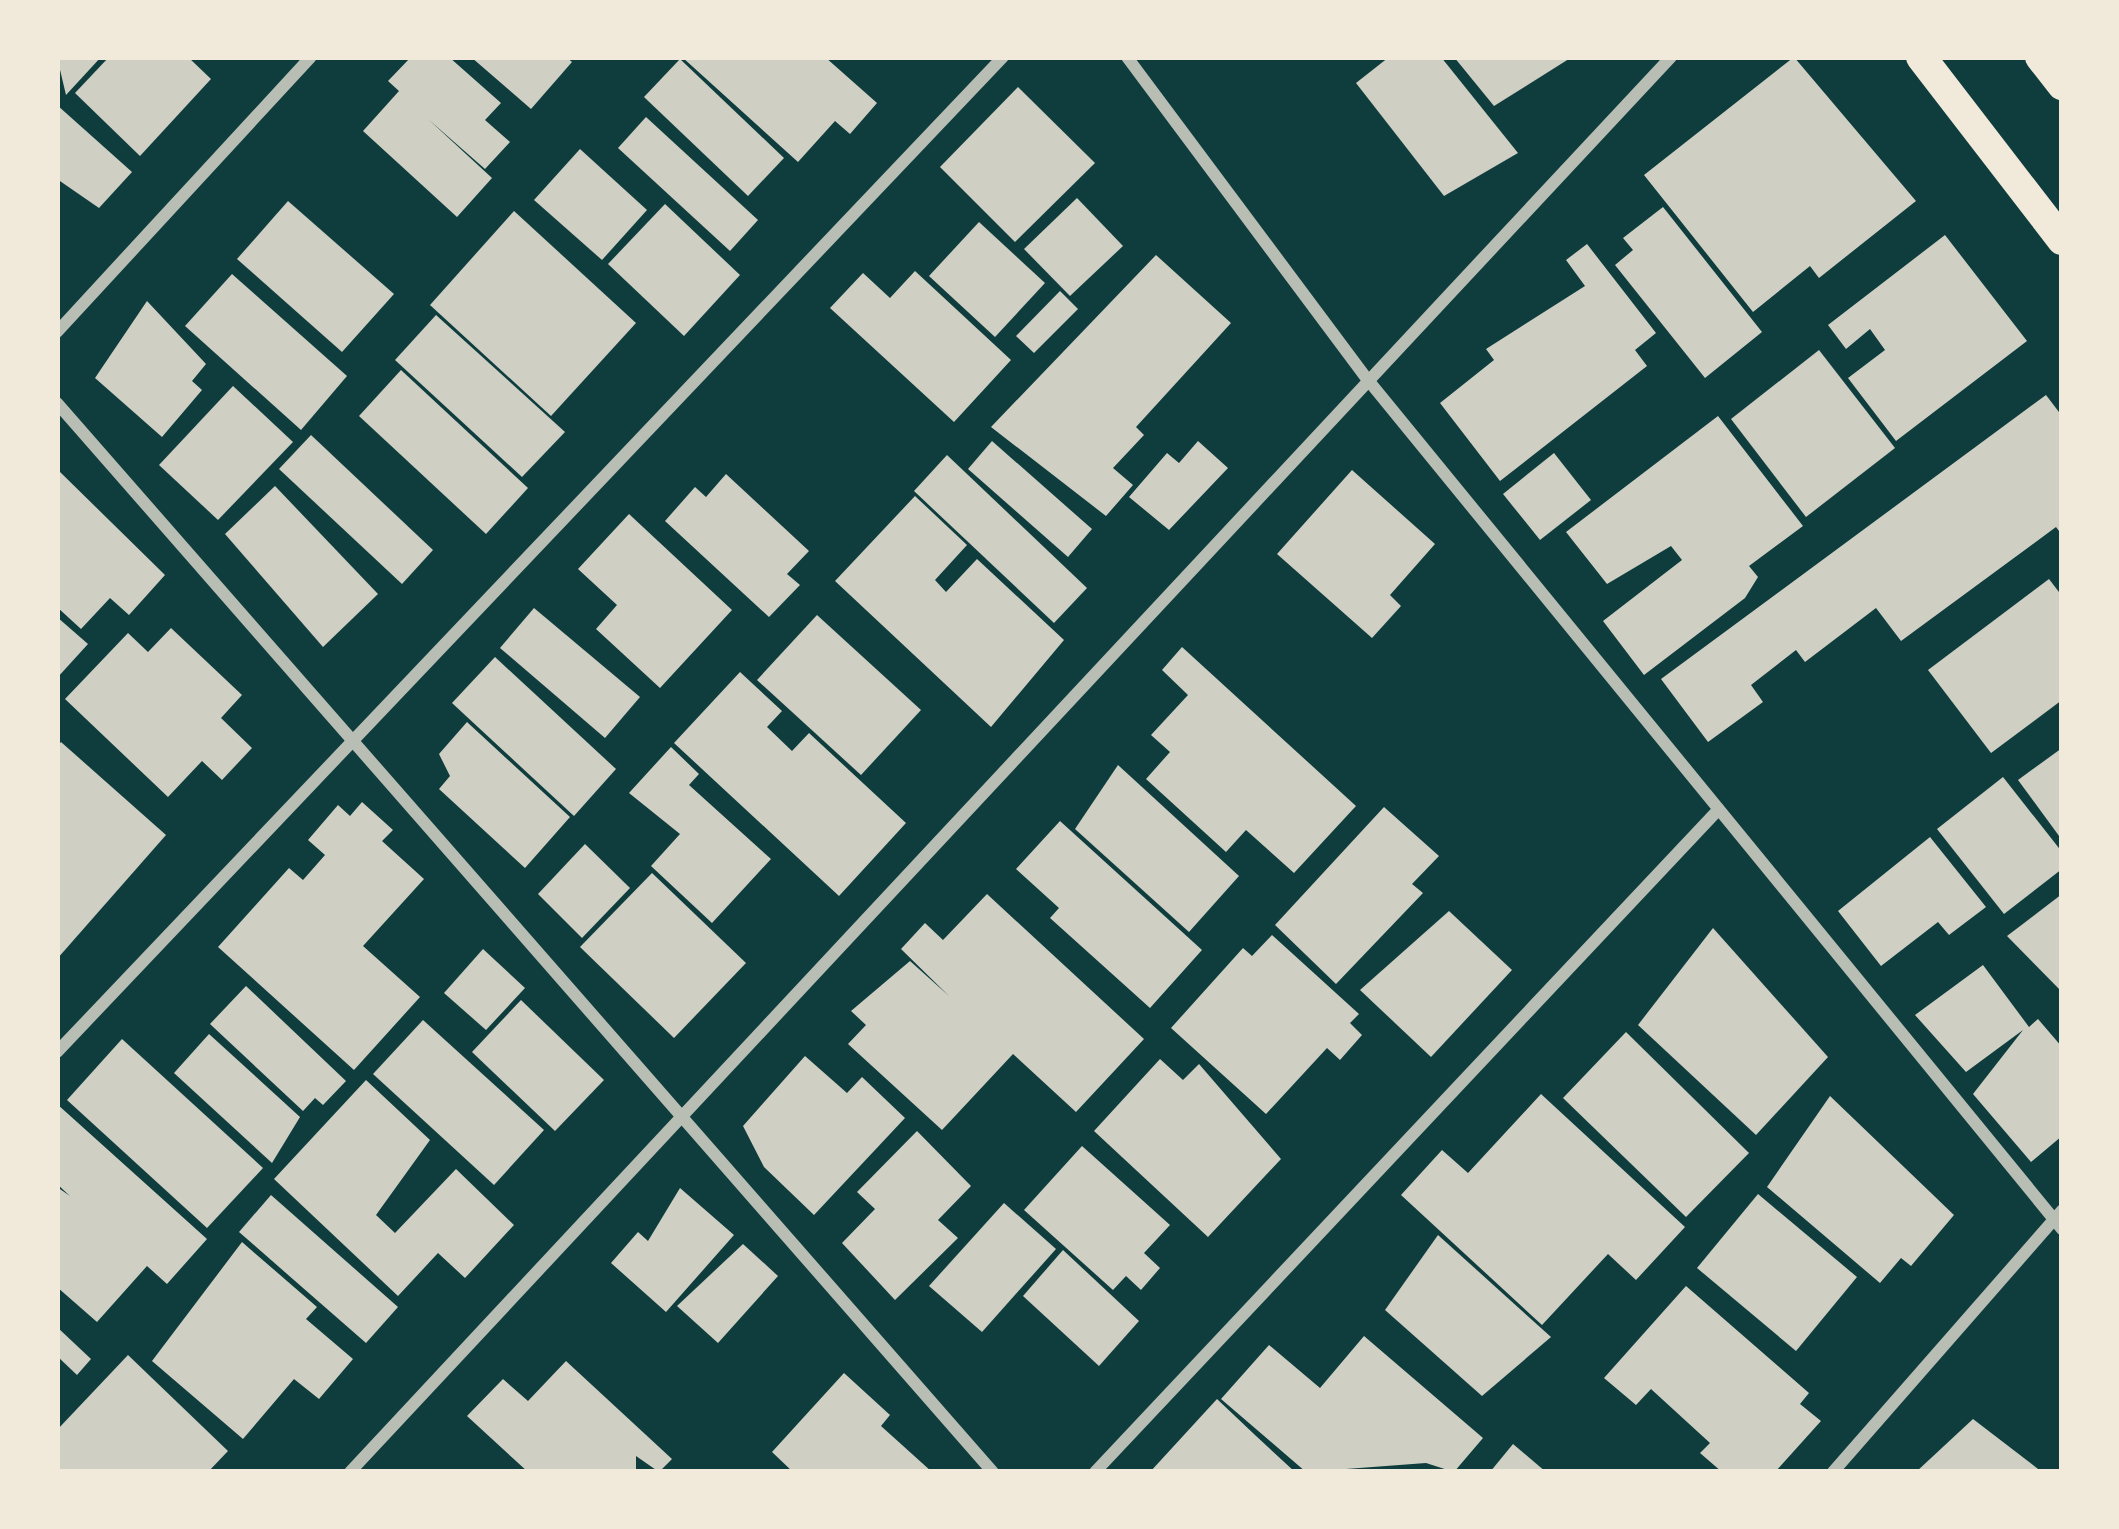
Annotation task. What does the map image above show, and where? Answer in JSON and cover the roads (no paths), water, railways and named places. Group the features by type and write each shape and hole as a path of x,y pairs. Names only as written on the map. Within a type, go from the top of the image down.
{"main road":[{"path":"1921,57 2062,240"},
{"path":"2040,57 2062,85"}],"street":[{"path":"57,332 311,57"},
{"path":"57,1052 343,741 1004,57"},
{"path":"1127,57 1369,380 2059,1219 1833,1472"},
{"path":"350,1472 680,1113 1672,57"},
{"path":"57,403 343,741 680,1113 993,1472"},
{"path":"1095,1472 1718,809"}]}
